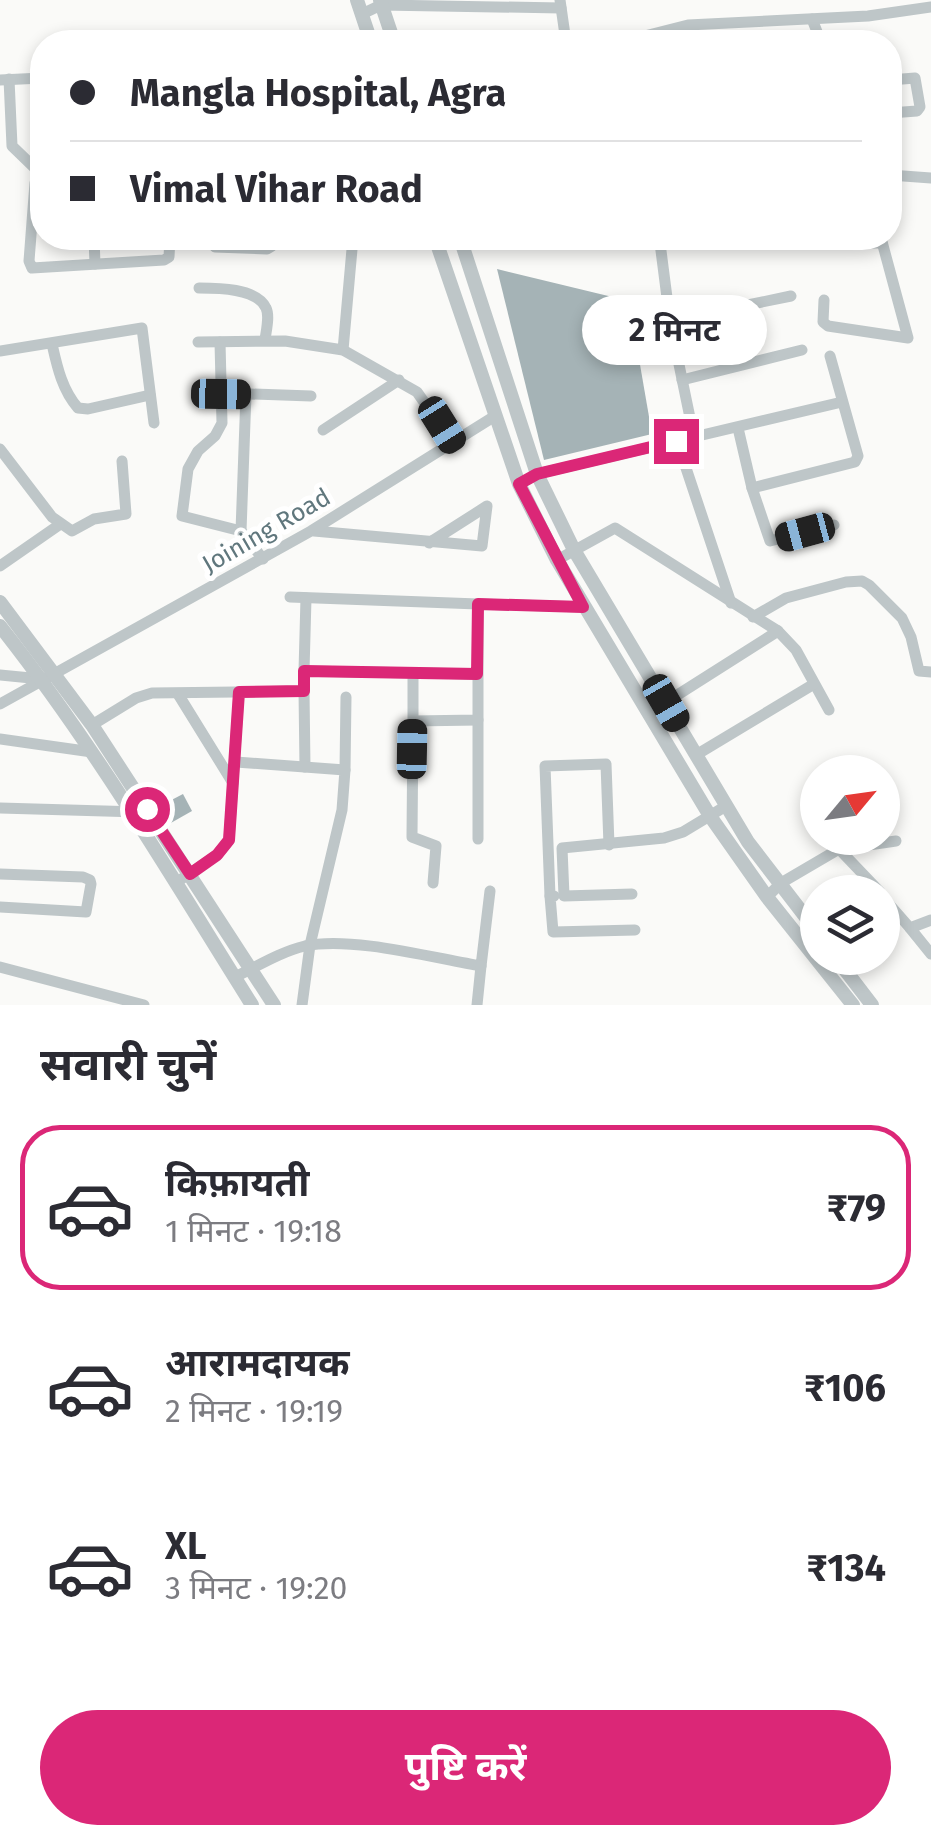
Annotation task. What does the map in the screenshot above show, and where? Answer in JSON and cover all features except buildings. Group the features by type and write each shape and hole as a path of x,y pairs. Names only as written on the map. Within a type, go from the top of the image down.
{"street":[{"path":"380,2 390,30"},
{"path":"360,7 380,2 561,4 564,30"},
{"path":"668,30 688,25 868,16 931,7"},
{"path":"812,19 816,30"},
{"path":"902,79 915,78 920,107 917,111 902,112"},
{"path":"30,79 5,80 12,146 30,164"},
{"path":"902,177 930,182"},
{"path":"31,250 30,265 38,268 166,260 168,250"},
{"path":"94,250 94,264"},
{"path":"343,350 351,250"},
{"path":"439,250 519,484 557,560 710,816 766,897 853,1005"},
{"path":"464,250 537,474 574,550 748,842 800,909"},
{"path":"661,250 670,321 694,436"},
{"path":"824,300 824,322 828,326 908,338 885,250"},
{"path":"200,288 233,288 262,303 267,312 265,340"},
{"path":"670,321 791,296"},
{"path":"458,307 481,300"},
{"path":"0,351 142,328 154,423"},
{"path":"198,342 265,340 343,350 424,398 453,444"},
{"path":"220,342 220,429 198,451 188,469 182,512 186,519 241,531 264,559"},
{"path":"52,344 68,396 78,408 150,395"},
{"path":"682,380 802,350"},
{"path":"752,488 858,460 830,356"},
{"path":"481,376 504,368"},
{"path":"323,430 398,380"},
{"path":"221,394 311,396"},
{"path":"241,531 246,394"},
{"path":"519,484 537,474 842,402"},
{"name":"Joining Road","path":"0,704 264,559 494,416"},
{"path":"738,428 770,541 834,525"},
{"path":"676,441 731,604"},
{"path":"0,450 60,525 72,530 94,519 126,514 122,461"},
{"path":"312,531 430,543 482,546 487,506 484,504 430,543"},
{"path":"0,566 60,525"},
{"path":"557,560 616,528 778,631 796,650 829,710"},
{"path":"754,617 786,598 862,581 902,618 919,671 931,672"},
{"path":"290,597 583,607"},
{"path":"306,598 306,767"},
{"path":"0,602 92,752 141,811"},
{"path":"478,604 478,840"},
{"path":"0,626 92,724 252,1005"},
{"path":"649,713 778,631"},
{"path":"304,671 477,674"},
{"path":"413,674 412,836 436,846 433,883"},
{"path":"0,675 47,676"},
{"path":"696,755 814,684"},
{"path":"92,724 144,696 160,692 304,691"},
{"path":"183,878 217,855 229,840 239,692"},
{"path":"178,694 233,783"},
{"path":"302,1005 310,945 342,810 346,697"},
{"path":"413,721 478,720"},
{"path":"0,739 92,752"},
{"path":"236,762 345,770"},
{"path":"557,896 542,769 545,766 606,764 609,845"},
{"path":"636,930 552,932 562,848 609,845 684,832 726,806"},
{"path":"0,808 141,811"},
{"path":"766,897 780,883 830,855"},
{"path":"846,855 864,875"},
{"path":"0,874 84,878 91,884 86,912 0,907"},
{"path":"183,878 274,1005"},
{"path":"477,1005 490,891"},
{"path":"557,896 632,894"},
{"path":"900,916 931,954"},
{"path":"910,928 931,920"},
{"path":"235,977 278,955 310,945 360,946 481,966"},
{"path":"0,967 144,1005"},
{"path":"849,975 872,1005"}],"route":[{"path":"147,809 190,874 217,855 229,840 239,692 304,691 304,671 477,674 478,604 583,607 519,484 537,474 676,441"}]}
